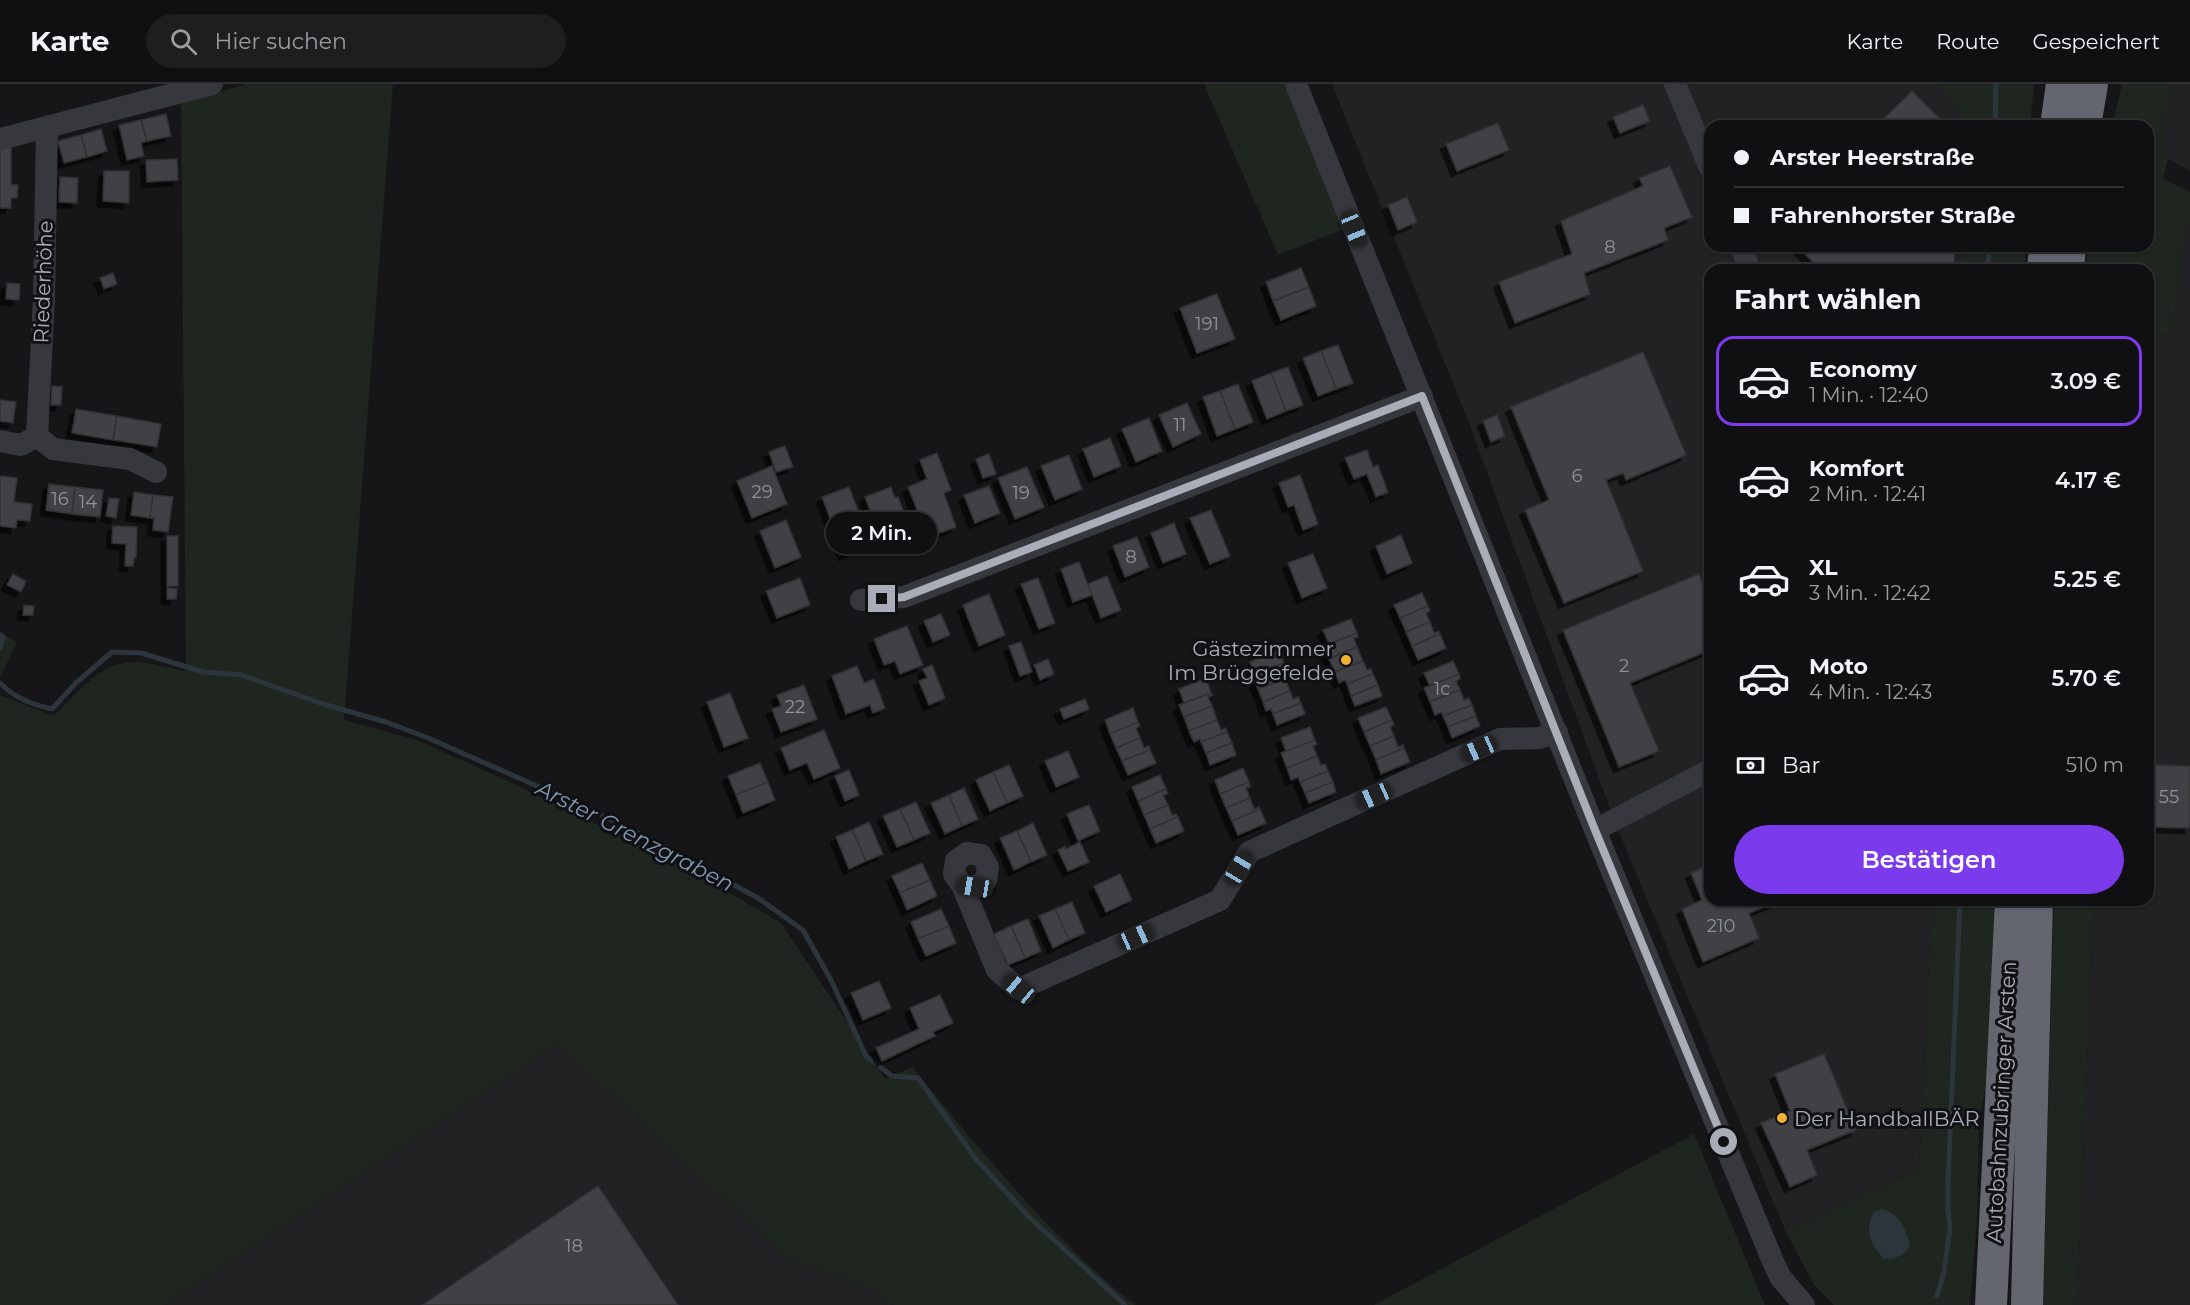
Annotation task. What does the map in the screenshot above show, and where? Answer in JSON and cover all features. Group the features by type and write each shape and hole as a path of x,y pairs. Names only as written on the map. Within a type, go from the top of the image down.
{"highway":[{"path":"2057,120 2062,84"},
{"path":"2086,120 2092,84"},
{"name":"Autobahnzubringer Arsten","path":"1992,1305 2011,906"},
{"name":"Autobahnzubringer Arsten","path":"2027,1305 2037,906"}],"street":[{"path":"0,139 212,84"},
{"path":"1296,84 1595,830 1778,1271 1781,1278 1804,1305"},
{"path":"1675,84 1704,154"},
{"name":"Riederhöhe","path":"37,436 44,297 47,128"},
{"path":"861,600 904,597 1422,396"},
{"path":"0,441 21,445 37,436 53,448 130,459 156,472"},
{"path":"962,885 997,970 1019,989 1220,900 1249,852 1500,739 1539,738 1557,732"},
{"path":"1595,830 1704,773"}],"shaded area":[{"path":"247,84 393,84 344,720 417,740 512,783 637,844 670,857 781,923 885,1079 912,1067 990,1161 1045,1222 1104,1279 1135,1305 893,1305 876,1291 786,1257 557,1044 165,1305 0,1305 0,695 54,716 90,680 111,667 123,663 141,662 186,671 181,103"},
{"path":"1204,84 1286,84 1344,229 1278,255"},
{"path":"1332,84 1939,84 1964,120 1704,120 1704,252 1963,252 1962,264 1704,264 1704,906 1932,906 1919,1169 1785,1230 1616,825 1469,423"},
{"path":"1939,84 2034,84 2031,120 1964,120"},
{"path":"2122,84 2173,84 2162,134 2168,159 2163,179 2190,192 2190,226 2186,225 2172,335 2154,334 2154,264 2086,264 2088,252 2154,252 2154,120 2113,120"},
{"path":"2173,84 2190,84 2190,171 2168,159 2162,134"},
{"path":"2186,224 2190,226 2190,1305 2077,1305 2094,906 2154,906 2154,334 2172,335"},
{"path":"1963,252 2026,252 2025,264 1962,264"},
{"path":"0,632 17,642 0,678"},
{"path":"1932,906 1999,906 1992,1062 1979,1119 1977,1221 1970,1305 1834,1305 1814,1285 1785,1230 1919,1169"},
{"path":"2054,906 2094,906 2077,1305 2040,1305 2044,1263"},
{"path":"557,1044 786,1257 876,1291 893,1305 165,1305"},
{"path":"1694,1134 1765,1305 1374,1305"},
{"path":"1883,1209 1894,1215 1901,1223 1910,1246 1902,1255 1884,1259 1875,1248 1869,1231 1874,1212"}],"building":[{"path":"1912,91 1941,120 1882,120"},
{"path":"1643,105 1650,121 1620,133 1613,117"},
{"path":"166,114 171,136 147,141 141,120"},
{"path":"141,120 147,141 141,143 144,156 127,160 119,125"},
{"path":"1498,123 1509,150 1457,171 1446,144"},
{"path":"101,129 107,151 87,157 81,135"},
{"path":"81,135 87,157 64,163 58,141"},
{"path":"11,144 11,185 18,185 17,198 11,198 11,208 0,208 0,147"},
{"path":"177,159 178,180 147,182 146,160"},
{"path":"1670,166 1692,217 1664,228 1668,240 1584,273 1590,294 1515,323 1499,282 1572,254 1561,221 1643,186 1639,178"},
{"path":"104,171 129,171 129,203 103,201"},
{"path":"60,177 78,178 77,203 59,202"},
{"path":"1407,197 1417,222 1398,230 1388,205"},
{"path":"1803,252 1955,252 1954,264 1815,264"},
{"path":"1301,268 1309,287 1273,301 1266,282"},
{"path":"113,273 117,284 104,289 100,278"},
{"path":"7,283 20,284 19,300 6,299"},
{"path":"1309,287 1316,306 1281,320 1273,301"},
{"path":"1217,294 1235,339 1197,353 1180,308"},
{"path":"1338,345 1353,383 1336,389 1321,351"},
{"path":"1321,351 1336,389 1318,396 1303,358"},
{"path":"1643,352 1686,455 1626,480 1623,473 1606,480 1643,571 1564,603 1525,510 1549,500 1511,407"},
{"path":"1288,367 1303,405 1286,411 1271,373"},
{"path":"1271,373 1286,411 1267,419 1252,381"},
{"path":"1238,384 1253,422 1235,429 1220,391"},
{"path":"52,386 62,387 61,405 51,405"},
{"path":"1220,391 1235,429 1217,436 1203,397"},
{"path":"0,400 16,402 13,423 0,421"},
{"path":"1187,403 1201,434 1173,447 1159,415"},
{"path":"76,409 117,416 113,440 72,433"},
{"path":"1497,415 1505,436 1491,442 1483,421"},
{"path":"117,416 161,424 157,447 113,440"},
{"path":"1149,418 1162,451 1136,462 1122,429"},
{"path":"1110,438 1121,466 1094,477 1083,449"},
{"path":"785,446 793,467 776,472 769,452"},
{"path":"1367,450 1373,467 1378,465 1388,492 1376,497 1367,474 1354,479 1345,458"},
{"path":"937,453 951,490 944,493 956,527 928,537 908,487 927,479 920,460"},
{"path":"989,454 996,474 983,478 976,459"},
{"path":"1069,455 1082,489 1055,500 1041,466"},
{"path":"772,466 787,504 752,518 737,481"},
{"path":"1027,467 1044,507 1015,519 998,478"},
{"path":"1300,475 1318,524 1303,530 1294,505 1288,507 1279,483"},
{"path":"0,476 17,478 14,502 32,504 30,521 17,520 16,528 0,526"},
{"path":"49,484 75,487 72,514 46,510"},
{"path":"989,486 1000,513 975,523 964,495"},
{"path":"75,487 103,490 100,517 72,514"},
{"path":"849,487 871,544 844,555 822,497"},
{"path":"891,487 895,498 898,497 912,533 883,544 865,497"},
{"path":"134,492 153,495 150,518 131,515"},
{"path":"153,495 173,497 168,532 153,530 154,518 150,518"},
{"path":"109,498 119,499 116,518 106,516"},
{"path":"1211,510 1230,556 1210,564 1190,518"},
{"path":"786,520 801,557 775,568 760,531"},
{"path":"1174,523 1186,554 1163,563 1151,533"},
{"path":"113,526 137,527 136,558 134,558 133,566 125,566 126,544 112,543"},
{"path":"1401,535 1412,563 1387,574 1376,546"},
{"path":"167,536 178,536 178,586 167,586"},
{"path":"1137,537 1149,567 1125,577 1113,546"},
{"path":"1313,554 1327,588 1302,598 1288,563"},
{"path":"1079,562 1092,595 1073,602 1061,569"},
{"path":"13,574 26,581 21,592 7,585"},
{"path":"1699,574 1704,587 1704,652 1630,683 1659,751 1619,767 1563,630"},
{"path":"1107,576 1121,610 1101,618 1088,584"},
{"path":"800,578 810,605 777,618 766,591"},
{"path":"1038,578 1055,623 1039,629 1021,584"},
{"path":"167,588 177,589 176,599 167,599"},
{"path":"1422,593 1428,606 1400,618 1394,605"},
{"path":"989,594 1005,635 979,646 963,605"},
{"path":"24,605 34,606 33,615 23,615"},
{"path":"1428,606 1430,611 1426,613 1430,622 1406,632 1400,618"},
{"path":"941,614 950,635 933,642 924,621"},
{"path":"1351,619 1357,633 1329,644 1323,630"},
{"path":"1430,622 1434,633 1439,631 1440,634 1412,646 1406,632"},
{"path":"907,626 923,665 900,674 895,661 884,665 874,639"},
{"path":"1357,633 1358,637 1354,638 1357,647 1329,659 1324,646"},
{"path":"1440,634 1446,648 1418,660 1412,646"},
{"path":"1021,642 1032,672 1020,676 1009,646"},
{"name":"Gästezimmer Im Brüggefelde","path":"1357,647 1363,661 1335,672 1329,659"},
{"path":"1279,650 1284,663 1256,675 1250,662"},
{"path":"1048,659 1054,674 1040,680 1034,665"},
{"path":"1363,661 1367,670 1371,669 1373,674 1347,684 1345,680 1339,683 1335,672"},
{"path":"1453,661 1459,674 1430,686 1424,673"},
{"path":"1284,663 1286,667 1281,669 1285,679 1258,689 1252,676"},
{"path":"932,665 945,698 929,705 919,681 927,678 923,669"},
{"path":"857,666 864,683 874,679 885,708 873,713 870,705 846,714 832,676"},
{"path":"1373,674 1378,685 1351,696 1347,684"},
{"path":"1459,674 1460,679 1456,681 1460,690 1430,702 1424,688"},
{"path":"1206,678 1211,693 1184,703 1179,689"},
{"path":"1285,679 1290,691 1263,702 1258,689"},
{"path":"804,685 817,719 781,732 772,709 781,706 777,695"},
{"path":"1378,685 1382,696 1355,706 1351,696"},
{"path":"1460,690 1464,700 1469,698 1472,705 1443,716 1442,712 1435,715 1430,702"},
{"path":"1290,691 1293,699 1298,697 1301,703 1273,714 1271,709 1266,711 1263,702"},
{"path":"730,693 748,738 724,747 707,702"},
{"path":"1211,693 1213,695 1208,697 1212,706 1184,717 1179,705"},
{"path":"1085,699 1089,709 1064,719 1060,709"},
{"path":"1301,703 1305,714 1277,725 1273,714"},
{"path":"1472,705 1476,716 1448,727 1443,716"},
{"path":"1212,706 1217,720 1189,731 1184,717"},
{"path":"1386,707 1392,720 1364,732 1358,718"},
{"path":"1133,708 1138,722 1110,734 1105,720"},
{"path":"1476,716 1480,726 1452,738 1448,727"},
{"path":"1217,720 1221,730 1226,728 1227,732 1201,742 1200,739 1194,742 1189,731"},
{"path":"1392,720 1394,725 1390,727 1394,736 1370,746 1364,732"},
{"path":"1138,722 1140,726 1136,728 1140,738 1116,748 1110,734"},
{"path":"1310,727 1315,740 1286,751 1281,738"},
{"path":"824,730 840,768 814,779 807,763 790,770 781,748"},
{"path":"1227,732 1232,743 1206,753 1201,742"},
{"path":"1394,736 1398,747 1403,745 1404,748 1376,760 1370,746"},
{"path":"1140,738 1144,748 1149,746 1150,750 1122,761 1116,748"},
{"path":"1315,740 1317,744 1313,746 1317,756 1287,768 1281,753"},
{"path":"1232,743 1236,755 1210,765 1206,753"},
{"path":"1404,748 1410,762 1381,774 1376,760"},
{"path":"1150,750 1156,763 1128,775 1122,761"},
{"path":"1068,751 1079,777 1056,787 1045,761"},
{"path":"1317,756 1321,765 1325,764 1328,771 1300,782 1298,777 1291,780 1287,768"},
{"path":"760,763 768,782 736,795 728,776"},
{"path":"1009,765 1023,796 1007,803 993,772"},
{"path":"2154,765 2190,766 2190,828 2154,827"},
{"path":"1243,768 1249,782 1220,794 1215,780"},
{"path":"849,770 859,795 845,801 835,776"},
{"path":"1328,771 1333,782 1305,793 1300,782"},
{"path":"993,772 1007,803 990,811 976,780"},
{"path":"1160,775 1166,789 1138,801 1132,787"},
{"path":"768,782 775,800 743,813 736,795"},
{"path":"1249,782 1250,787 1246,788 1250,798 1226,808 1220,794"},
{"path":"1333,782 1336,792 1309,803 1305,793"},
{"path":"964,788 978,819 962,826 949,795"},
{"path":"1166,789 1168,794 1163,795 1168,805 1144,815 1138,801"},
{"path":"949,795 962,826 945,834 931,803"},
{"path":"1250,798 1254,809 1259,807 1260,809 1232,821 1226,808"},
{"path":"916,802 930,833 914,840 900,809"},
{"path":"1089,805 1100,831 1078,841 1067,814"},
{"path":"1168,805 1172,815 1176,814 1178,817 1150,829 1144,815"},
{"path":"900,809 914,840 897,847 883,816"},
{"path":"1260,809 1266,823 1238,835 1232,821"},
{"path":"1178,817 1184,831 1156,843 1150,829"},
{"path":"869,822 883,854 866,861 852,830"},
{"path":"1033,823 1047,855 1031,862 1017,831"},
{"path":"852,830 866,861 849,869 836,837"},
{"path":"1017,831 1031,862 1014,870 1000,838"},
{"path":"1080,842 1089,862 1068,871 1058,850"},
{"path":"922,863 930,880 900,893 892,876"},
{"path":"1704,868 1704,906 1767,906 1749,913 1759,938 1703,962 1682,909 1702,900 1691,873"},
{"path":"1120,874 1132,900 1106,912 1094,886"},
{"path":"930,880 937,896 907,910 900,893"},
{"path":"1072,902 1085,933 1069,940 1055,909"},
{"path":"941,909 949,926 918,939 911,922"},
{"path":"1055,909 1069,940 1053,948 1039,916"},
{"path":"1028,919 1041,951 1025,958 1011,926"},
{"path":"949,926 956,943 926,956 918,939"},
{"path":"1011,926 1025,958 1008,965 994,934"},
{"path":"879,981 891,1008 863,1020 851,993"},
{"path":"940,995 953,1023 933,1032 935,1036 882,1061 876,1048 919,1029 910,1008"},
{"path":"1824,1054 1856,1130 1807,1150 1817,1175 1790,1187 1761,1123 1790,1111 1775,1074"},
{"path":"598,1186 678,1305 422,1305"}],"waterway":[{"path":"1995,120 1996,84"},
{"path":"1988,264 1989,252"},
{"name":"Arster Grenzgraben","path":"0,635 3,637 0,648"},
{"name":"Arster Grenzgraben","path":"0,683 24,700 52,709 76,683 112,652 141,653 203,672 241,675 428,738 587,808 646,837 758,898 803,930 831,980 866,1056 892,1076 918,1078 975,1158 1028,1216 1125,1305"},
{"path":"1937,1296 1944,1272 1950,1228 1948,1182 1960,906"}],"place":[{"name":"Gästezimmer Im Brüggefelde","path":"1346,660"},
{"name":"Der HandballBÄR","path":"1782,1118"}],"route":[{"path":"882,599 904,597 1422,396 1595,830 1724,1142"}]}
